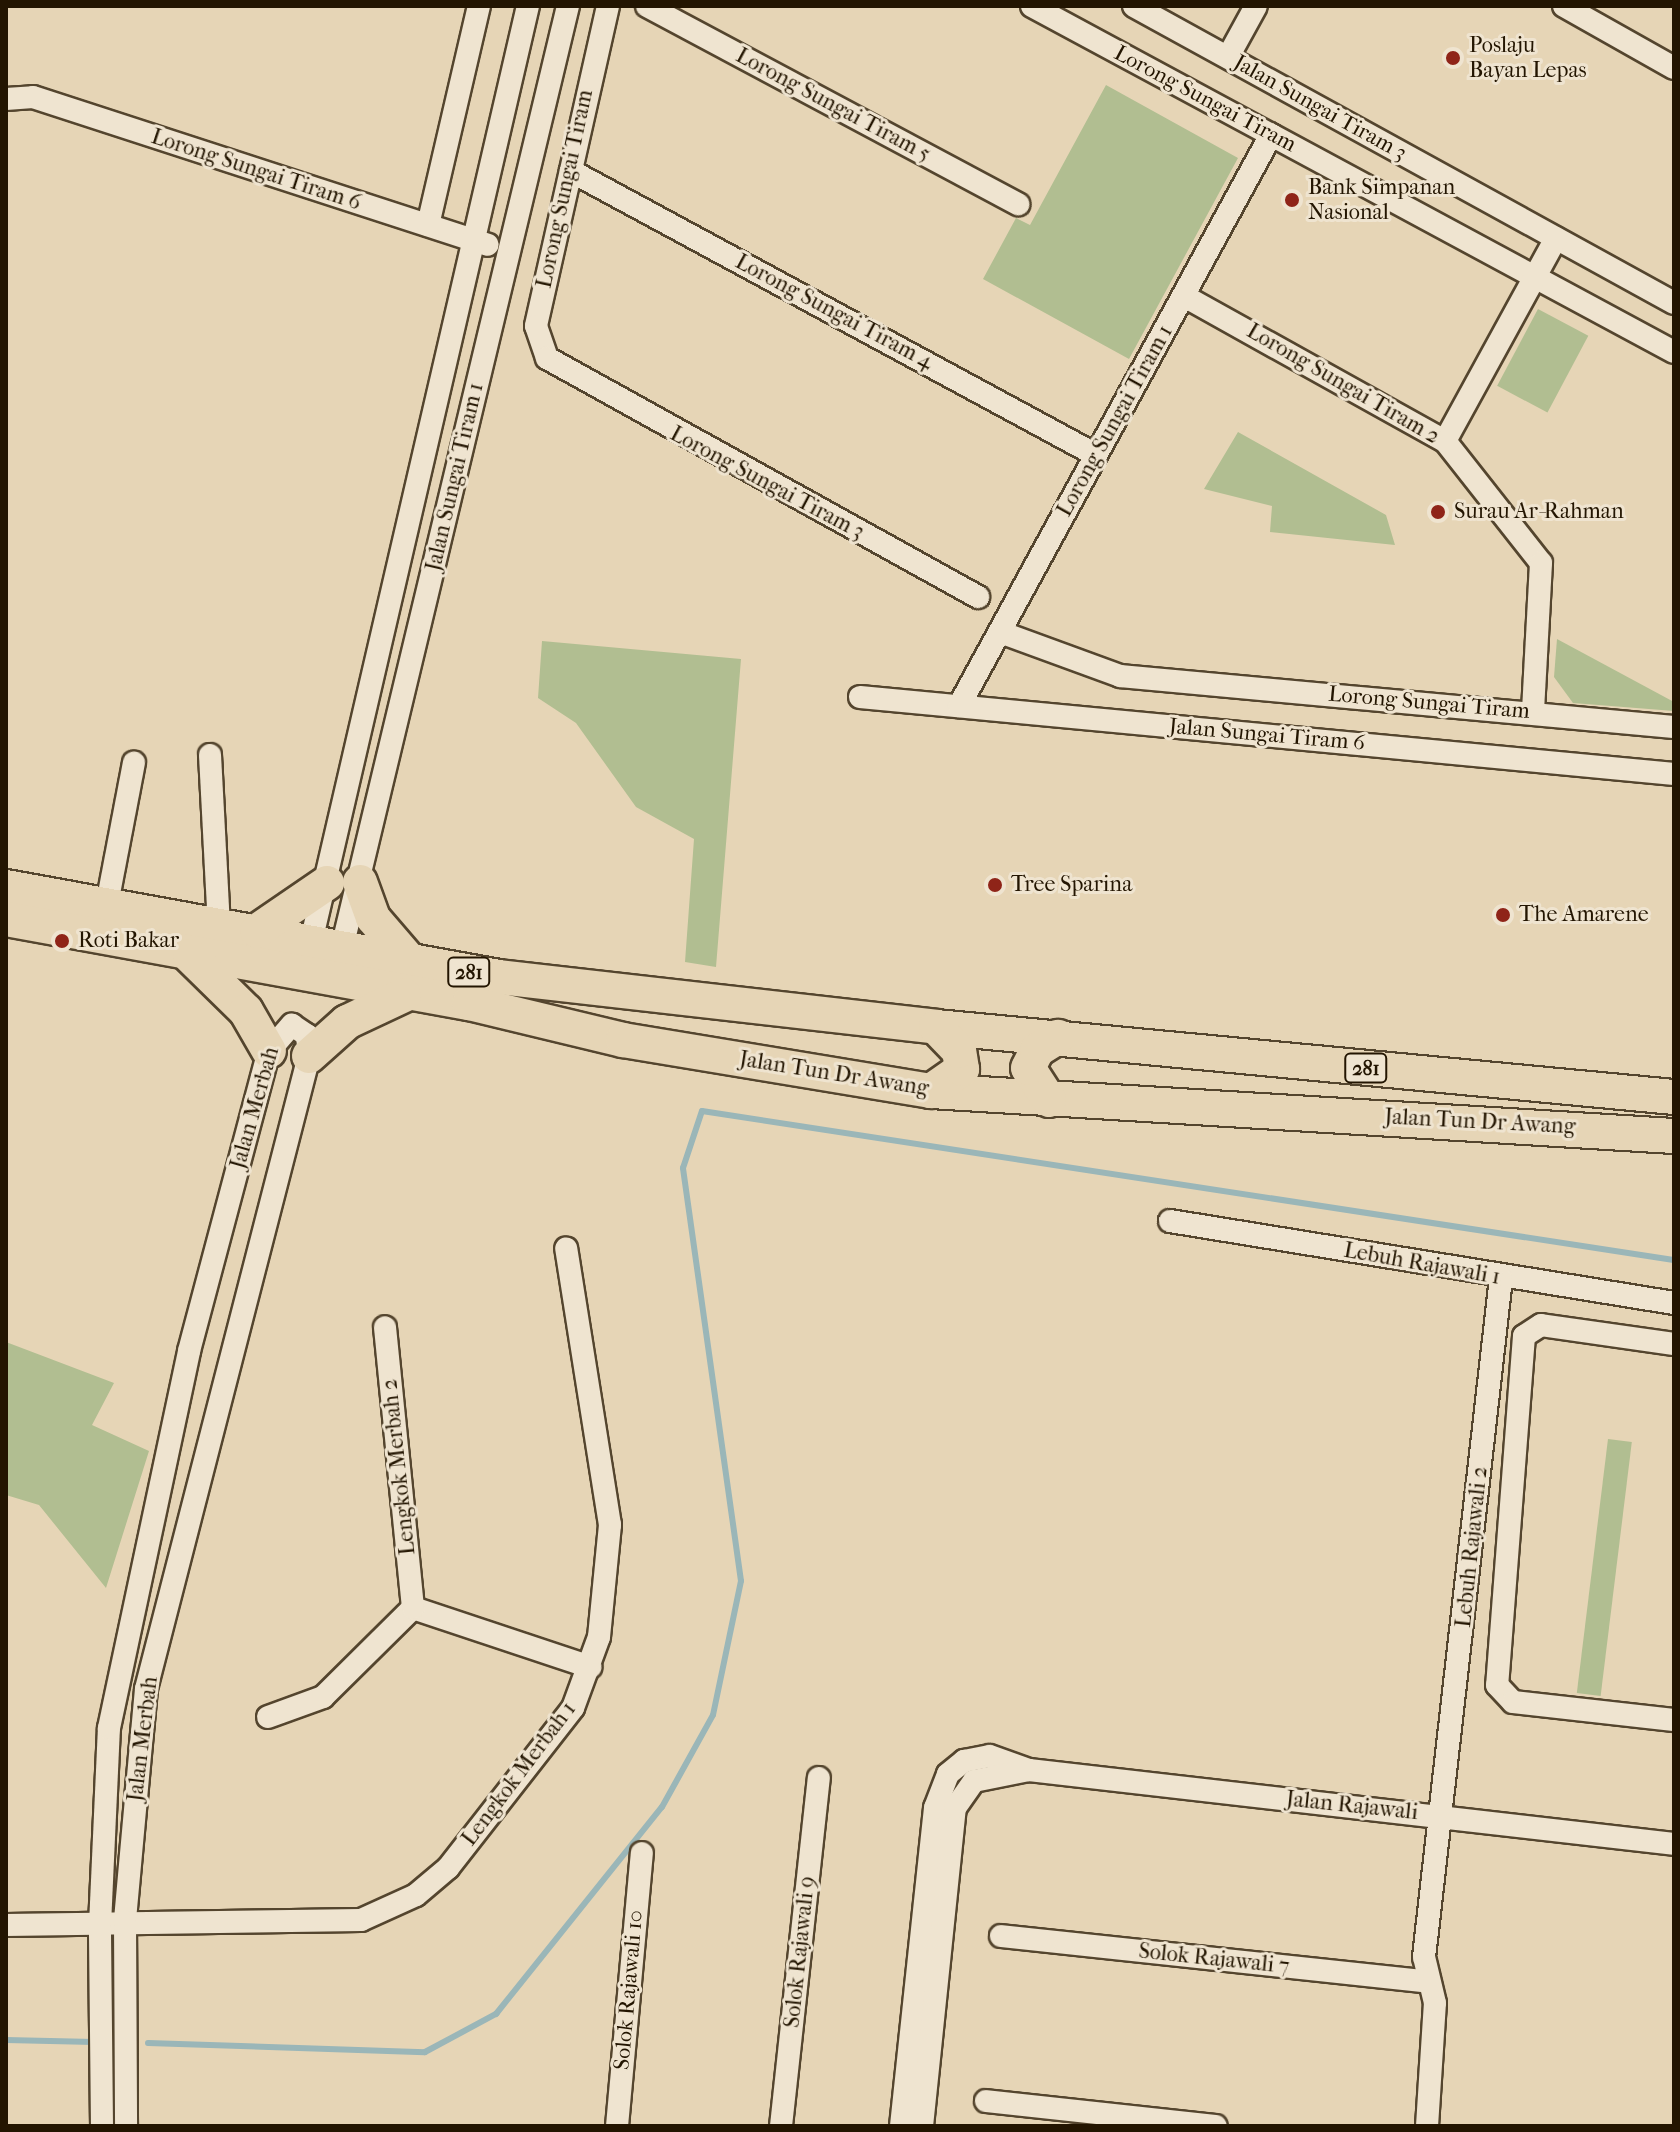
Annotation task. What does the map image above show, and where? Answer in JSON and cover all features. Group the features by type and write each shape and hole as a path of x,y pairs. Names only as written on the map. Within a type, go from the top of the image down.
{"main road":[{"path":"257,931 343,883 410,961"},
{"name":"Jalan Tun Dr Awang","path":"6,887 410,961 936,1027 1674,1097"},
{"name":"Jalan Tun Dr Awang","path":"6,919 190,956 931,1091 1674,1136"},
{"path":"190,956 246,1011 269,1051"},
{"path":"309,1056 347,1022 404,995"},
{"path":"931,1091 962,1069 959,1051 936,1027"},
{"path":"1049,1100 1028,1068 1037,1050 1058,1037"}],"street":[{"path":"428,225 479,6"},
{"name":"Jalan Sungai Tiram 1","path":"326,945 343,883 474,242 528,6"},
{"name":"Jalan Sungai Tiram 1","path":"326,945 568,6"},
{"name":"Lorong Sungai Tiram","path":"556,368 536,326 608,6"},
{"name":"Lorong Sungai Tiram 5","path":"647,6 1018,204"},
{"name":"Lorong Sungai Tiram","path":"1032,6 1674,352"},
{"name":"Jalan Sungai Tiram 3","path":"1134,6 1674,303"},
{"path":"1228,57 1256,6"},
{"path":"1564,6 1674,68"},
{"name":"Lorong Sungai Tiram 6","path":"6,99 33,97 474,242 505,248"},
{"name":"Lorong Sungai Tiram 1","path":"959,706 1271,135"},
{"name":"Lorong Sungai Tiram 4","path":"571,171 1096,455"},
{"path":"1445,441 1556,238"},
{"name":"Lorong Sungai Tiram 2","path":"1184,296 1445,441 1541,563 1533,712"},
{"name":"Lorong Sungai Tiram 3","path":"556,368 978,597"},
{"name":"Lorong Sungai Tiram","path":"1000,632 1120,676 1674,727"},
{"name":"Jalan Sungai Tiram 6","path":"860,697 1674,774"},
{"path":"210,755 219,924"},
{"path":"107,904 134,763"},
{"name":"Jalan Merbah","path":"102,2126 100,1925 109,1728 189,1351 269,1051 292,1025 307,1035 309,1056 146,1689 125,1922 126,2126"},
{"name":"Lebuh Rajawali 1","path":"1170,1221 1501,1278 1674,1303"},
{"name":"Lengkok Merbah 1","path":"6,1925 329,1923 389,1911 448,1868 573,1708 590,1667 610,1525 566,1248"},
{"name":"Lebuh Rajawali 2","path":"1427,2126 1435,2003 1424,1957 1443,1816 1501,1278"},
{"name":"Lengkok Merbah 2","path":"385,1327 413,1608"},
{"path":"1674,1344 1531,1328 1522,1347 1497,1685 1513,1702 1674,1720"},
{"path":"268,1717 323,1697 413,1608 590,1667"},
{"name":"Jalan Rajawali","path":"901,2126 940,1787 978,1756 1029,1770 1674,1844"},
{"name":"Jalan Rajawali","path":"922,2126 955,1808 974,1781 1029,1770"},
{"name":"Solok Rajawali 9","path":"781,2126 819,1778"},
{"name":"Solok Rajawali 10","path":"617,2126 642,1853"},
{"name":"Solok Rajawali 7","path":"1001,1936 1428,1982"},
{"path":"986,2101 1216,2126"}],"green space":[{"path":"1106,85 1238,158 1129,359 983,279 1016,218 1030,225"},
{"path":"1538,309 1588,336 1547,413 1497,386"},
{"path":"1238,432 1386,515 1395,545 1270,532 1272,506 1204,489"},
{"path":"1557,639 1674,702 1674,711 1573,703 1554,677"},
{"path":"542,641 741,659 716,967 685,962 694,839 636,807 576,723 538,698"},
{"path":"6,1342 114,1383 92,1425 149,1451 106,1588 39,1505 6,1495"},
{"path":"1608,1439 1632,1442 1601,1696 1577,1693"}],"waterway":[{"path":"148,2043 425,2052 496,2014 662,1807 713,1715 741,1581 683,1168 702,1111 1674,1260"},
{"path":"6,2040 94,2042"}],"place":[{"name":"Poslaju Bayan Lepas","path":"1453,58"},
{"name":"Bank Simpanan Nasional","path":"1292,200"},
{"name":"Surau Ar-Rahman","path":"1438,512"},
{"name":"Tree Sparina","path":"995,885"},
{"name":"The Amarene","path":"1503,915"},
{"name":"Roti Bakar","path":"62,941"}]}
